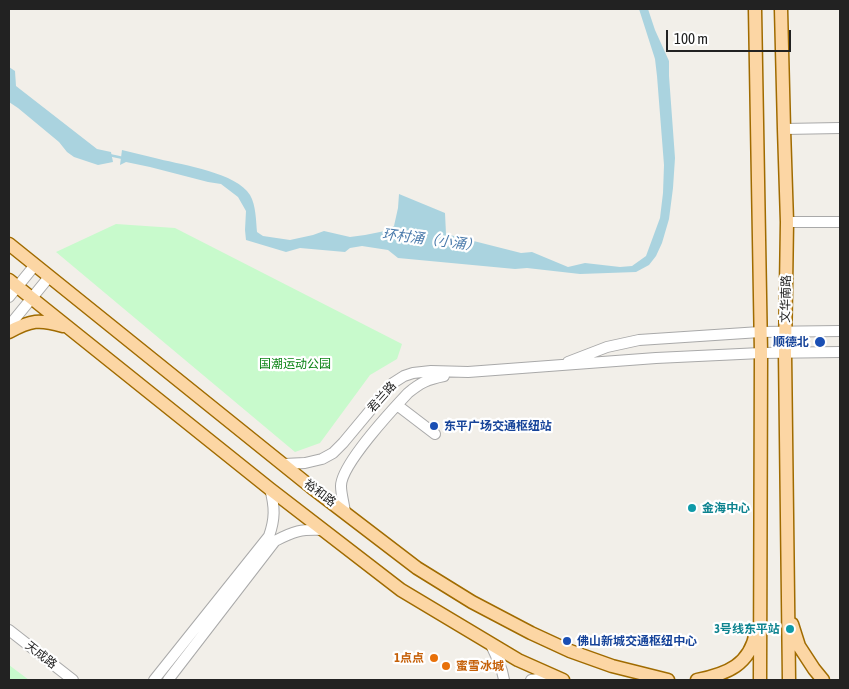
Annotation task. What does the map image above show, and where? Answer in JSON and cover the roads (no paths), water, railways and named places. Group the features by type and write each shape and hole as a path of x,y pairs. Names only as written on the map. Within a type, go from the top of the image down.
{"main road":[{"name":"文华南路","path":"754,9 760,332 760,680"},
{"name":"文华南路","path":"782,9 787,222 785,353 789,680"},
{"name":"裕和路","path":"9,244 417,568 472,602 570,651 612,666 668,680"},
{"path":"13,283 270,489 401,590 518,660 561,679"},
{"path":"9,332 24,324 36,321 66,326"},
{"path":"697,680 732,670 746,656 755,639 759,612"},
{"path":"788,612 799,646 814,670 823,680"}],"street":[{"path":"784,129 840,128"},
{"path":"787,222 840,222"},
{"path":"9,297 13,283 35,265"},
{"path":"9,326 50,277"},
{"name":"君兰路","path":"558,366 607,347 639,340 760,332 840,331"},
{"name":"君兰路","path":"284,464 306,463 322,459 332,453 343,443 393,383 413,373 468,372 656,358 760,353 840,352"},
{"path":"345,512 341,485 344,472 353,458 397,405 417,385 430,379 468,372"},
{"path":"397,405 435,434"},
{"path":"154,680 269,536 274,524 274,503 270,489"},
{"path":"168,680 275,542 290,533 308,529 323,530"},
{"name":"天成路","path":"9,630 73,680"},
{"path":"490,643 499,660 504,680"},
{"path":"531,680 544,678 561,679"}],"water":[{"path":"639,9 648,9 669,61 675,158 669,219 662,243 649,265 636,272 580,274 398,258 388,250 362,246 350,248 345,252 300,248 286,252 246,240 246,211 238,197 221,184 126,162 120,165 122,150 195,167 234,181 250,195 255,208 257,232 263,236 290,240 324,231 350,237 385,231 394,226 399,194 445,213 446,234 521,253 532,252 568,267 585,263 620,267 632,266 646,256 660,218 664,165 655,59"},
{"path":"9,67 15,71 16,86 97,149 111,152 113,162 98,165 74,157 59,142 9,102"}],"waterway":[{"name":"环村涌（小涌）","path":"109,155 123,158"}],"place":[{"name":"顺德北","path":"820,342"},
{"name":"东平广场交通枢纽站","path":"434,426"},
{"name":"金海中心","path":"692,508"},
{"name":"3号线东平站","path":"790,629"},
{"name":"佛山新城交通枢纽中心","path":"567,641"},
{"name":"1点点","path":"434,658"},
{"name":"蜜雪冰城","path":"446,666"}],"park label":[{"name":"国潮运动公园","path":"295,364"}]}
